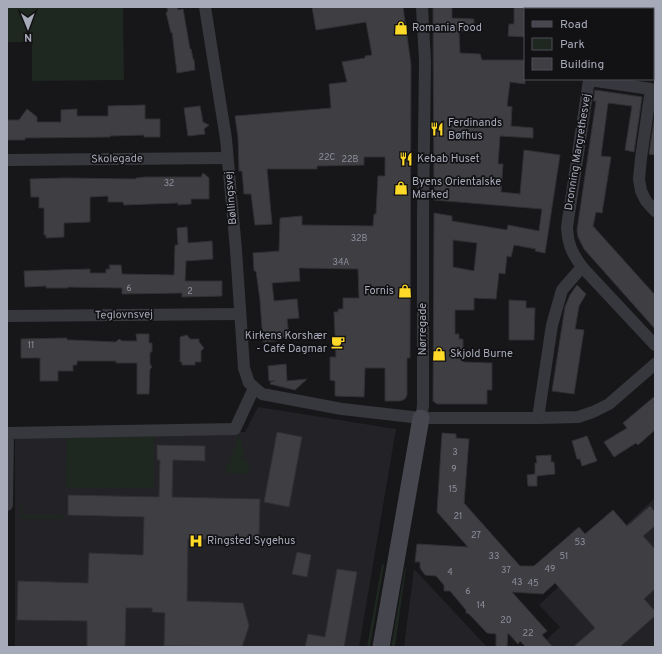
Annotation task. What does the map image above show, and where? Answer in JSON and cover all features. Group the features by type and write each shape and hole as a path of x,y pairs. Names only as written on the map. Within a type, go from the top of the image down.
{"street":[{"name":"Bøllingsvej","path":"205,7 218,80 228,158 244,368 249,383 254,388"},
{"name":"Nørregade","path":"380,647 422,406 425,61 420,10"},
{"name":"Dronning Margrethesvej","path":"655,211 646,201 641,191 639,179 641,158 652,97 651,89 589,80 566,227 568,241 572,253 582,267 655,345"},
{"name":"Skolegade","path":"7,160 228,158"},
{"path":"538,418 552,325 562,290 582,267"},
{"name":"Teglovnsvej","path":"7,316 240,314"},
{"path":"7,505 8,433 235,428 254,388 262,394 342,410 421,418 578,417 609,404 655,364"}],"shaded area":[{"name":"Ringsted Sygehus","path":"258,407 396,429 359,647 15,647 15,436 245,432"},
{"path":"655,498 655,647 539,647 560,627 539,605"},
{"path":"414,569 487,647 404,647"}],"green space":[{"path":"7,7 123,7 124,80 32,81 32,42 7,42"},
{"path":"240,434 245,454 240,457 246,458 251,474 227,473 225,471"},
{"path":"154,436 154,488 66,488 67,437"},
{"path":"20,502 22,502 22,515 63,515 63,519 20,518"},
{"path":"382,564 384,565 370,647 367,647"},
{"path":"405,568 395,647 391,647"}],"building":[{"path":"167,7 177,7 178,10 183,9 195,70 177,73 172,32 171,33 166,12 168,12"},
{"path":"312,7 403,7 411,65 410,358 407,358 407,395 405,399 400,401 385,401 385,368 365,368 364,397 335,396 335,381 330,380 330,357 336,357 334,312 338,312 338,309 343,309 343,298 359,298 358,269 299,268 300,281 272,283 274,301 297,299 299,318 287,319 289,337 276,338 276,341 263,342 260,300 256,271 254,271 253,253 279,251 280,218 302,216 302,225 373,226 374,214 376,214 378,176 385,176 385,157 364,157 364,165 317,166 317,169 267,169 272,224 255,225 251,194 244,194 242,171 239,171 238,137 235,116 331,108 329,84 347,82 342,62 365,58 365,56 372,55 366,22 316,30"},
{"path":"433,7 452,7 452,18 474,19 474,31 459,31 460,53 480,54 482,60 524,60 525,84 510,82 507,106 512,107 511,126 533,128 533,138 500,136 498,164 503,164 501,192 520,194 524,150 560,155 545,253 535,251 536,249 514,245 511,257 507,256 505,274 499,273 496,299 474,298 474,310 455,310 455,334 459,334 459,339 463,339 463,362 492,363 492,390 487,390 487,404 437,404 433,401 434,213 452,216 452,221 507,230 508,225 539,231 542,209 434,200","holes":["453,240 477,243 474,271 453,267"]},
{"path":"514,7 525,7 524,37 508,36 509,24 514,24"},
{"path":"595,90 642,97 634,152 625,150 632,106 608,103 601,156 611,157 602,213 596,212 593,226 655,295 655,329 584,249 578,237 577,230 596,101 593,101"},
{"path":"145,105 145,119 160,119 160,137 144,137 144,135 25,138 25,140 7,140 7,120 19,120 27,109 37,117 37,122 61,122 61,110 77,109 77,116 108,116 108,106"},
{"path":"200,106 203,122 209,125 204,129 205,134 188,136 184,108"},
{"path":"655,114 655,155 649,154"},
{"path":"203,173 209,178 209,199 191,199 191,204 178,205 178,203 124,205 123,202 108,202 108,196 90,197 90,222 64,223 64,237 46,238 46,235 44,235 44,208 39,208 39,197 31,197 30,179 136,179 145,177 201,177"},
{"path":"187,227 188,243 212,241 213,259 186,261 185,281 222,281 222,296 182,297 182,293 122,294 122,288 46,288 46,286 25,287 24,271 90,269 90,273 106,273 106,269 110,269 109,265 121,265 122,274 174,275 175,245 178,245 177,228"},
{"path":"577,285 586,294 579,306 575,329 584,330 574,394 552,391 565,307 570,295"},
{"path":"509,300 526,301 526,308 535,308 534,340 509,340"},
{"path":"136,334 149,334 149,343 152,343 152,352 150,352 150,364 152,367 150,369 149,394 137,394 137,363 116,363 116,361 77,361 77,365 73,365 73,371 58,371 58,381 40,381 40,358 21,358 21,339 67,338 67,340 116,342 119,339 122,341 137,341"},
{"path":"187,335 190,339 199,339 199,342 204,348 201,351 201,362 195,362 195,365 182,365 182,362 180,362 180,337"},
{"path":"286,364 287,381 307,379 295,390 270,384 271,382 275,381 269,381 268,366"},
{"path":"655,396 655,430 638,445 636,443 614,457 604,442 627,428 623,423"},
{"path":"277,432 302,437 289,507 264,502"},
{"path":"442,433 456,434 456,438 469,439 464,503 520,566 534,566 579,527 585,534 613,510 627,526 650,506 655,512 655,526 643,536 655,549 655,589 644,599 655,611 655,616 620,647 573,647 595,628 555,583 543,594 512,592 547,631 542,635 553,647 526,647 520,641 518,644 508,633 507,647 496,647 496,634 487,633 469,614 466,613 466,610 450,591 444,591 444,585 436,576 425,575 420,568 420,562 415,562 417,544 468,547 437,512"},
{"path":"587,436 597,461 582,466 580,459 577,459 572,441"},
{"path":"157,445 205,446 205,461 173,460 172,497 260,499 259,540 188,539 187,601 243,603 249,626 242,647 164,646 165,613 152,612 152,608 126,608 125,647 87,647 87,621 17,620 18,581 88,583 89,553 143,555 144,517 68,515 68,495 159,497 160,460 157,460"},
{"path":"551,455 551,462 554,462 555,474 537,476 537,486 528,486 527,475 535,474 535,463 537,463 536,456"},
{"path":"297,552 311,555 307,577 292,574"},
{"path":"337,569 357,572 344,647 305,647 308,634 325,637"}],"place":[{"name":"Romania Food","path":"401,28"},
{"name":"Ferdinands Bøfhus","path":"437,129"},
{"name":"Kebab Huset","path":"406,159"},
{"name":"Byens Orientalske Marked","path":"401,188"},
{"name":"Fornis","path":"405,291"},
{"name":"Kirkens Korshær - Café Dagmar","path":"338,342"},
{"name":"Skjold Burne","path":"439,354"},
{"name":"Ringsted Sygehus","path":"196,541"}]}
